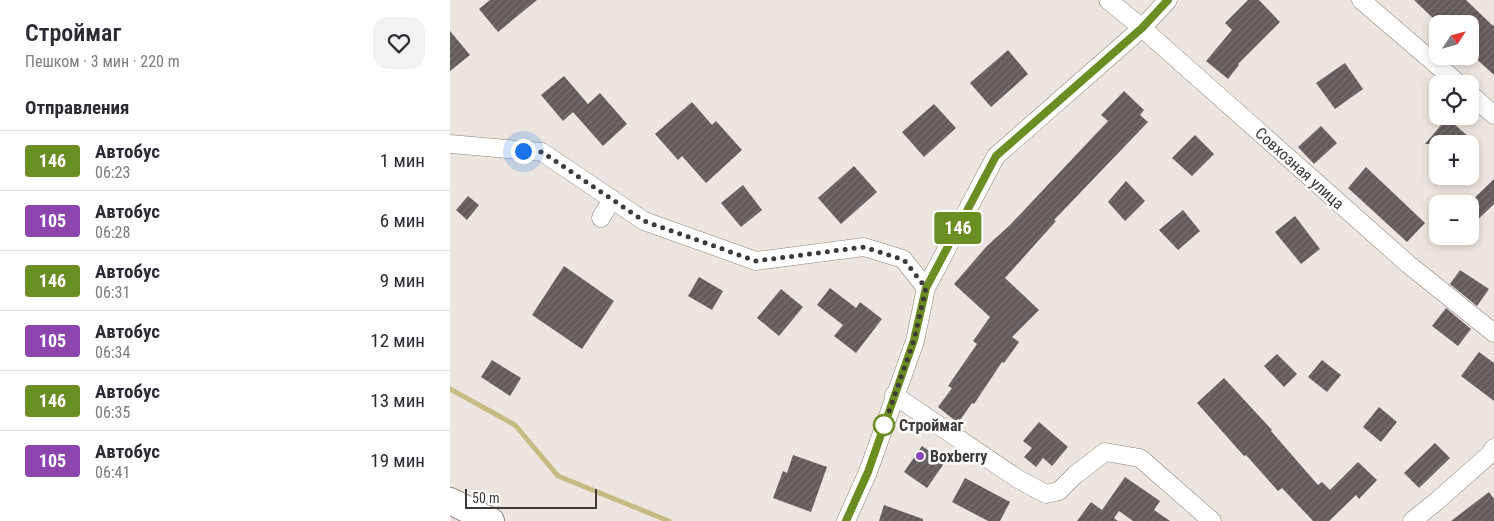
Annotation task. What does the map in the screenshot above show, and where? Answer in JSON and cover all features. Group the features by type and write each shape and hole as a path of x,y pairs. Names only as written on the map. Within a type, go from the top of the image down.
{"highway":[{"path":"450,501 492,521"}],"street":[{"name":"Совхозная улица","path":"1108,0 1408,264 1494,333"},
{"path":"846,521 868,472 914,340 926,288 996,156 1142,28 1168,0"},
{"path":"1361,0 1448,75"},
{"path":"1479,102 1494,115"},
{"path":"450,144 542,152 644,221 756,261 864,247 904,260 926,288"},
{"path":"601,218 612,199"},
{"path":"894,395 1018,479 1046,494 1059,491 1105,452 1140,458 1212,521"},
{"path":"1412,521 1438,501 1494,448"}],"building":[{"path":"490,0 537,0 498,32 479,9"},
{"path":"1248,0 1259,0 1280,22 1238,64 1228,79 1206,61 1232,30 1225,23"},
{"path":"1414,0 1466,0 1494,26 1494,75 1479,61 1479,15 1430,15"},
{"path":"450,31 470,55 450,71"},
{"path":"1008,50 1028,74 991,107 970,83"},
{"path":"1345,63 1363,89 1335,109 1316,83"},
{"path":"564,76 588,104 600,93 627,124 603,146 573,112 563,121 541,95"},
{"path":"1124,91 1144,110 1140,115 1148,122 1054,220 1056,221 1005,278 1039,310 1012,337 1019,342 1004,363 1002,362 974,404 972,403 958,423 938,407 952,388 948,386 977,344 973,341 990,317 954,284 987,246 1010,225 1108,121 1101,115"},
{"path":"692,102 712,125 716,121 742,150 706,183 682,156 678,160 655,134"},
{"path":"934,104 956,128 924,157 902,132"},
{"path":"1441,125 1455,125 1467,135 1433,135"},
{"path":"1321,126 1337,143 1314,164 1298,147"},
{"path":"1195,135 1214,154 1192,176 1172,158"},
{"path":"854,166 877,192 841,224 818,198"},
{"path":"1366,167 1425,223 1407,242 1348,188"},
{"path":"1494,179 1494,204 1479,218 1479,195 1477,195"},
{"path":"1126,181 1145,201 1125,221 1108,202"},
{"path":"743,185 762,210 741,227 721,203"},
{"path":"468,196 479,205 467,220 456,210"},
{"path":"1183,210 1200,231 1178,250 1159,230"},
{"path":"1295,216 1320,249 1301,264 1275,232"},
{"path":"564,266 614,301 582,349 532,315"},
{"path":"1460,270 1489,289 1477,306 1450,284"},
{"path":"699,277 723,291 712,310 688,296"},
{"path":"830,288 856,308 860,302 882,319 856,353 834,336 843,325 817,305"},
{"path":"781,289 803,307 779,336 757,318"},
{"path":"1446,308 1471,329 1458,346 1432,326"},
{"path":"1479,352 1494,363 1494,401 1461,376"},
{"path":"1277,354 1297,374 1284,387 1264,366"},
{"path":"492,360 521,378 510,396 481,377"},
{"path":"1322,360 1341,375 1327,392 1308,377"},
{"path":"1224,378 1272,430 1318,485 1322,482 1330,490 1358,462 1377,480 1359,499 1356,495 1329,521 1313,521 1282,488 1278,491 1197,403"},
{"path":"1379,407 1397,422 1381,442 1363,427"},
{"path":"1039,422 1068,447 1052,466 1043,458 1036,467 1024,457 1032,448 1023,441"},
{"path":"1435,443 1450,458 1419,488 1404,473"},
{"path":"922,446 945,462 927,488 904,472"},
{"path":"793,455 827,467 811,512 773,498 783,471 787,473"},
{"path":"1125,477 1160,501 1154,510 1170,521 1133,521 1119,511 1114,518 1118,521 1077,521 1091,502 1102,510"},
{"path":"965,478 1010,502 1000,521 988,521 952,502"},
{"path":"1489,492 1494,499 1494,521 1451,521"},
{"path":"884,505 923,519 923,521 879,521"}],"waterway":[{"path":"450,389 515,425 558,476 669,521"}],"bus line":[{"name":"146","path":"846,521 868,472 914,340 926,288 996,156 1142,28 1168,0"}],"place":[{"name":"Строймаг","path":"884,425"},
{"name":"Boxberry","path":"920,456"}],"route":[{"path":"523,151 542,152 644,221 756,261 864,247 904,260 926,288 914,340 884,425"}]}
